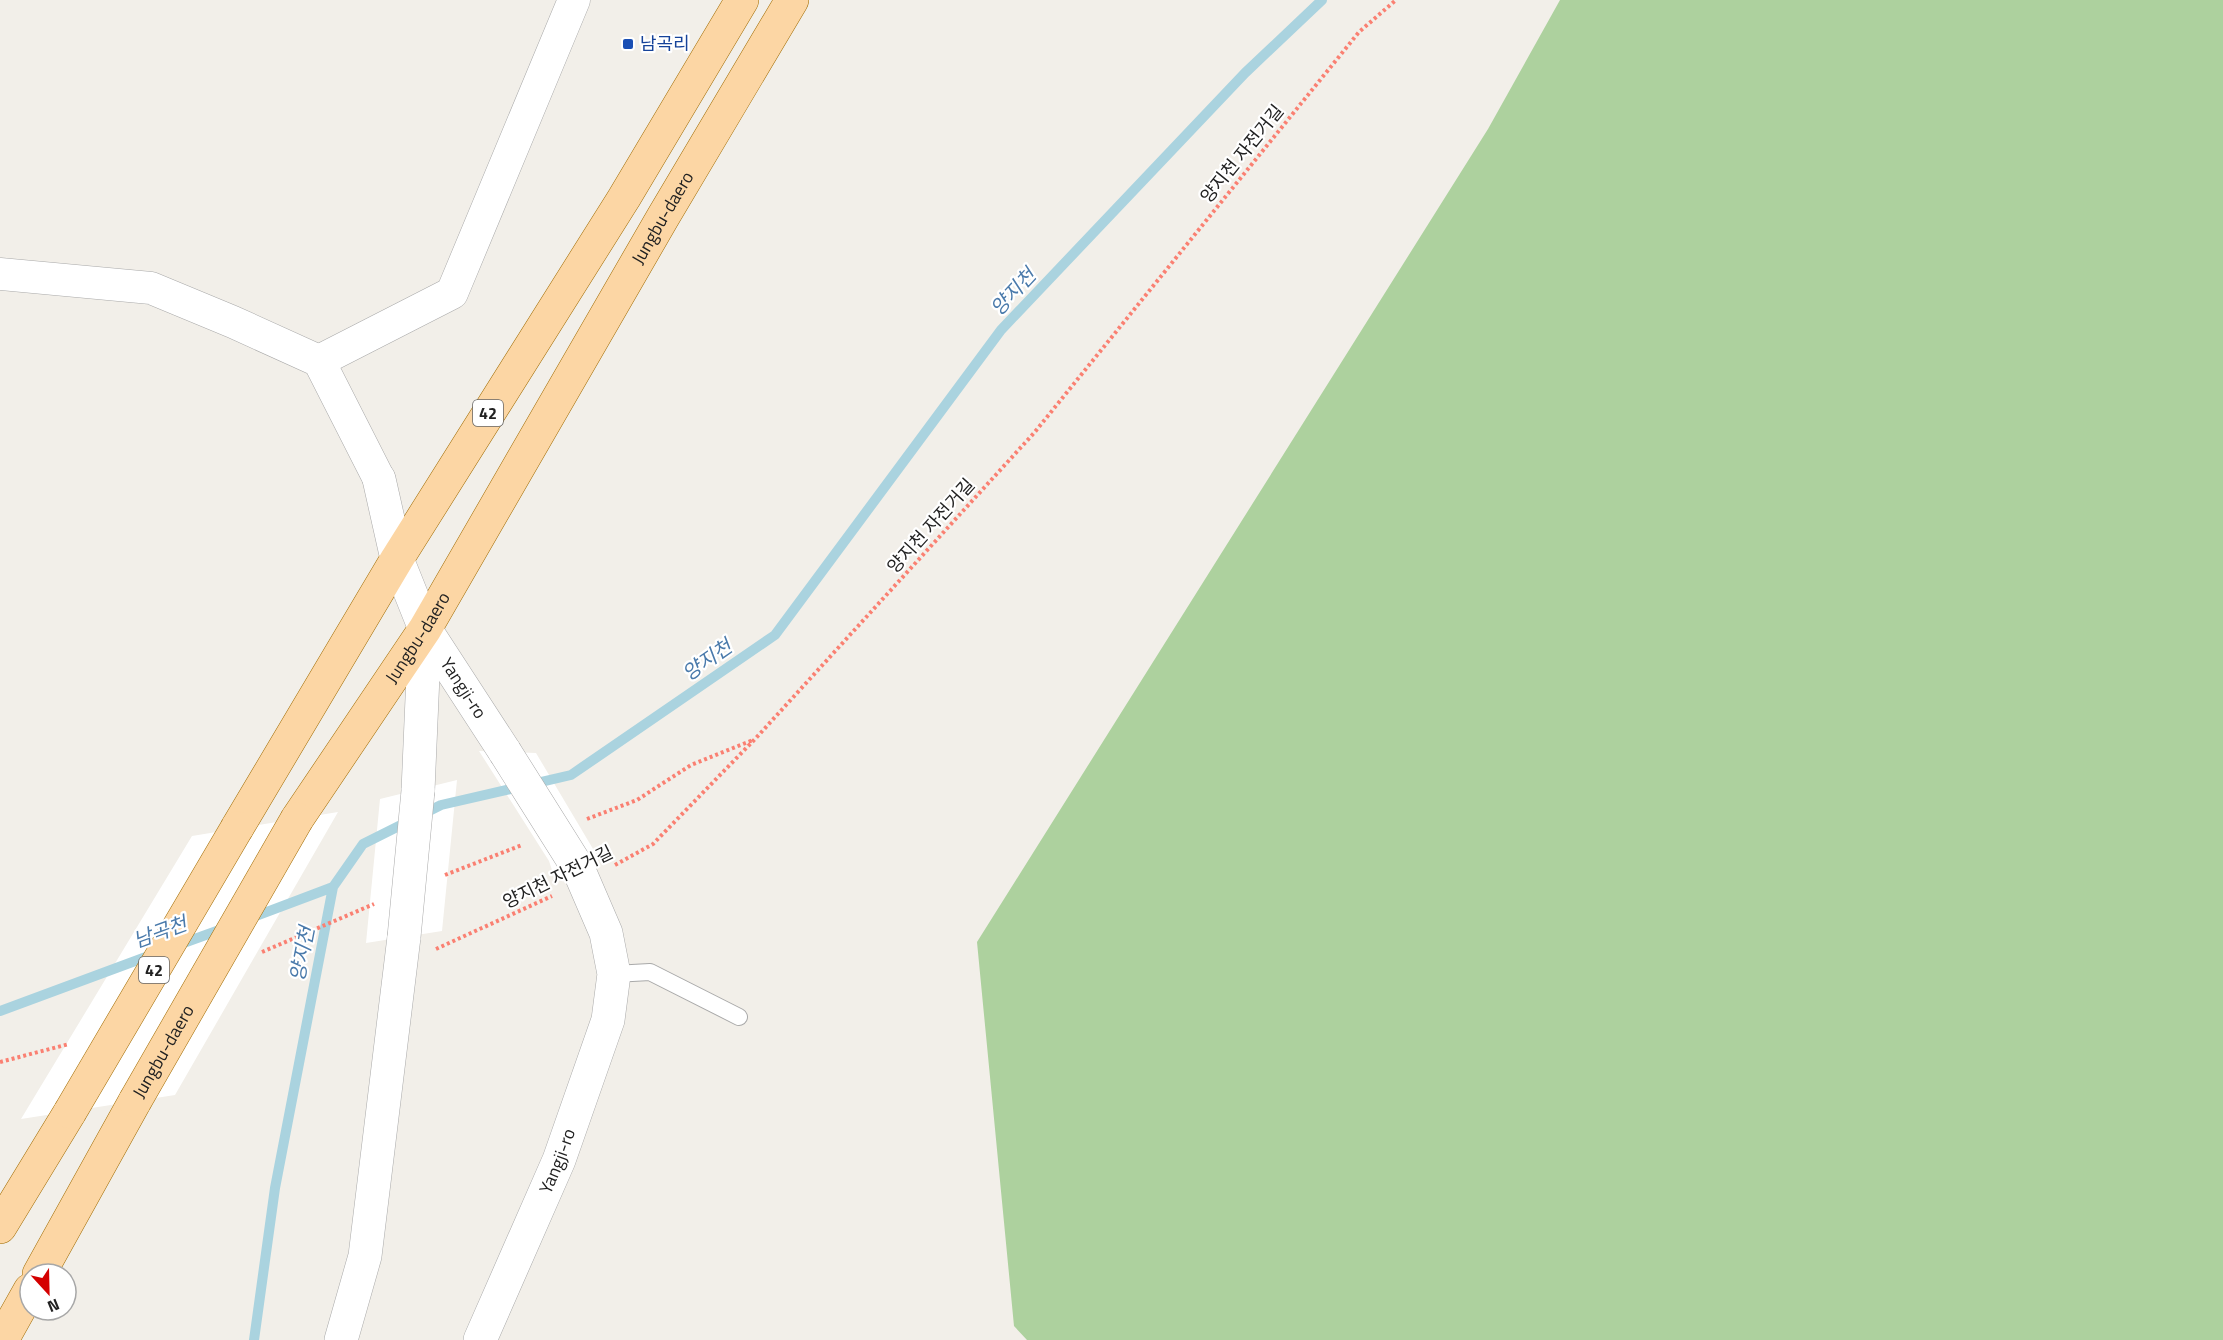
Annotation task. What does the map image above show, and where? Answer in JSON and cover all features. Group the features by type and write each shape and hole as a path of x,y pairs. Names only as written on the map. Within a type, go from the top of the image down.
{"main road":[{"name":"42","path":"0,1227 397,559 624,198 742,0"},
{"name":"Jungbu-daero","path":"46,1262 297,819 425,629 663,217 792,0"},
{"path":"2,1340 18,1311"}],"street":[{"path":"319,360 452,293 574,0"},
{"path":"0,274 151,288 319,360 379,479 397,559 425,629"},
{"name":"Yangji-ro","path":"425,629 505,752 581,876 606,933 614,974 608,1020 559,1160 480,1340"},
{"name":"Yangji-ro","path":"341,1340 365,1256 402,970 418,791 425,629"}],"lane":[{"path":"614,974 650,972 739,1017"}],"path":[{"name":"양지천 자전거길","path":"402,970 428,953 581,876 653,844 756,738 1034,433 1359,32 1396,0"},
{"path":"302,934 351,913"}],"green space":[{"path":"1560,0 2223,0 2223,1340 1027,1340 1014,1326 977,942 1488,129"}],"pier":[{"path":"479,751 536,753 599,859 555,879 549,861"},
{"path":"457,780 442,931 366,943 380,799"},
{"path":"338,812 175,1095 21,1119 192,836"}],"waterway":[{"name":"양지천","path":"254,1340 275,1188 333,887 363,844 441,805 571,775 775,635 1001,330 1245,73 1322,0"},
{"name":"남곡천","path":"248,919 333,887"},
{"name":"남곡천","path":"178,945 225,928"},
{"name":"남곡천","path":"0,1011 154,954"}],"place":[{"name":"남곡리","path":"628,44"}]}
